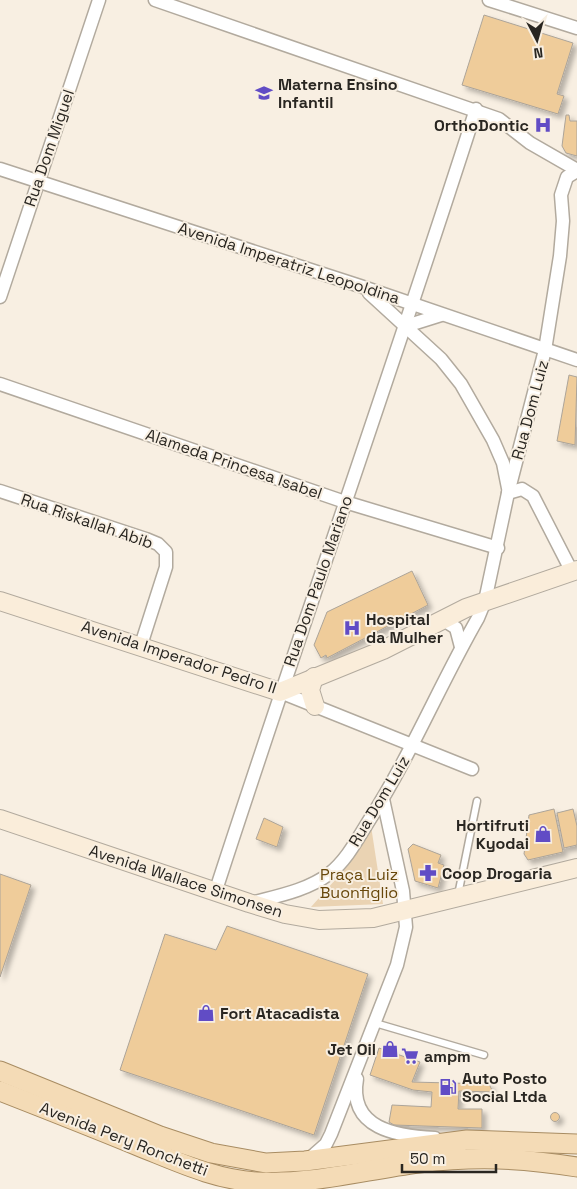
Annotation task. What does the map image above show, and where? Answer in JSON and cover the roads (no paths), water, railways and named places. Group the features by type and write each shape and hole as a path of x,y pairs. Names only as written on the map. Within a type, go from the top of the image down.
{"main road":[{"name":"Avenida Pery Ronchetti","path":"0,1071 160,1136 211,1153 266,1163 305,1162 467,1140 577,1144"},
{"name":"Avenida Pery Ronchetti","path":"0,1091 179,1162 235,1179 279,1183 301,1182 420,1163 478,1158 530,1160 577,1168"}],"street":[{"name":"Rua Dom Miguel","path":"0,297 99,0"},
{"path":"155,0 500,118 530,143 577,170"},
{"path":"489,0 577,28"},
{"name":"Rua Dom Paulo Mariano","path":"216,893 280,692 406,326 476,109"},
{"name":"Avenida Imperatriz Leopoldina","path":"0,169 360,286 577,360"},
{"name":"Rua Dom Luiz","path":"249,904 305,887 329,873 344,859 383,799 485,601 498,548 508,493 546,350 560,256 561,195 567,177 577,170"},
{"path":"360,286 376,298 441,359 461,384 493,440 503,463 508,493 522,490 533,496 575,571"},
{"path":"406,326 441,315"},
{"name":"Alameda Princesa Isabel","path":"0,384 346,502 498,548"},
{"name":"Rua Riskallah Abib","path":"0,491 146,539 158,544 166,552 166,568 141,645"},
{"name":"Avenida Imperador Pedro II","path":"0,601 141,645 280,692 383,650 442,619 485,601 575,571"},
{"path":"442,619 456,628 461,647"},
{"path":"314,677 310,690 315,706"},
{"path":"280,692 472,769"},
{"path":"305,1162 326,1144 360,1063 403,944 406,911 383,799"},
{"name":"Avenida Wallace Simonsen","path":"0,819 249,904 285,914 318,920 374,918 458,899 577,868"},
{"path":"360,1063 356,1095 361,1112 367,1119 381,1128 396,1133 467,1140"}],"lane":[{"path":"458,899 477,801"},
{"path":"375,1023 484,1055"}],"place":[{"name":"Materna Ensino Infantil","path":"264,93"},
{"name":"OrthoDontic","path":"543,125"},
{"name":"Hospital da Mulher","path":"352,628"},
{"name":"Hortifruti Kyodai","path":"543,834"},
{"name":"Coop Drogaria","path":"428,873"},
{"name":"Fort Atacadista","path":"206,1013"},
{"name":"Jet Oil","path":"390,1049"},
{"name":"ampm","path":"410,1056"},
{"name":"Auto Posto Social Ltda","path":"448,1087"}],"park label":[{"name":"Praça Luiz Buonfiglio","path":"359,883"}]}
